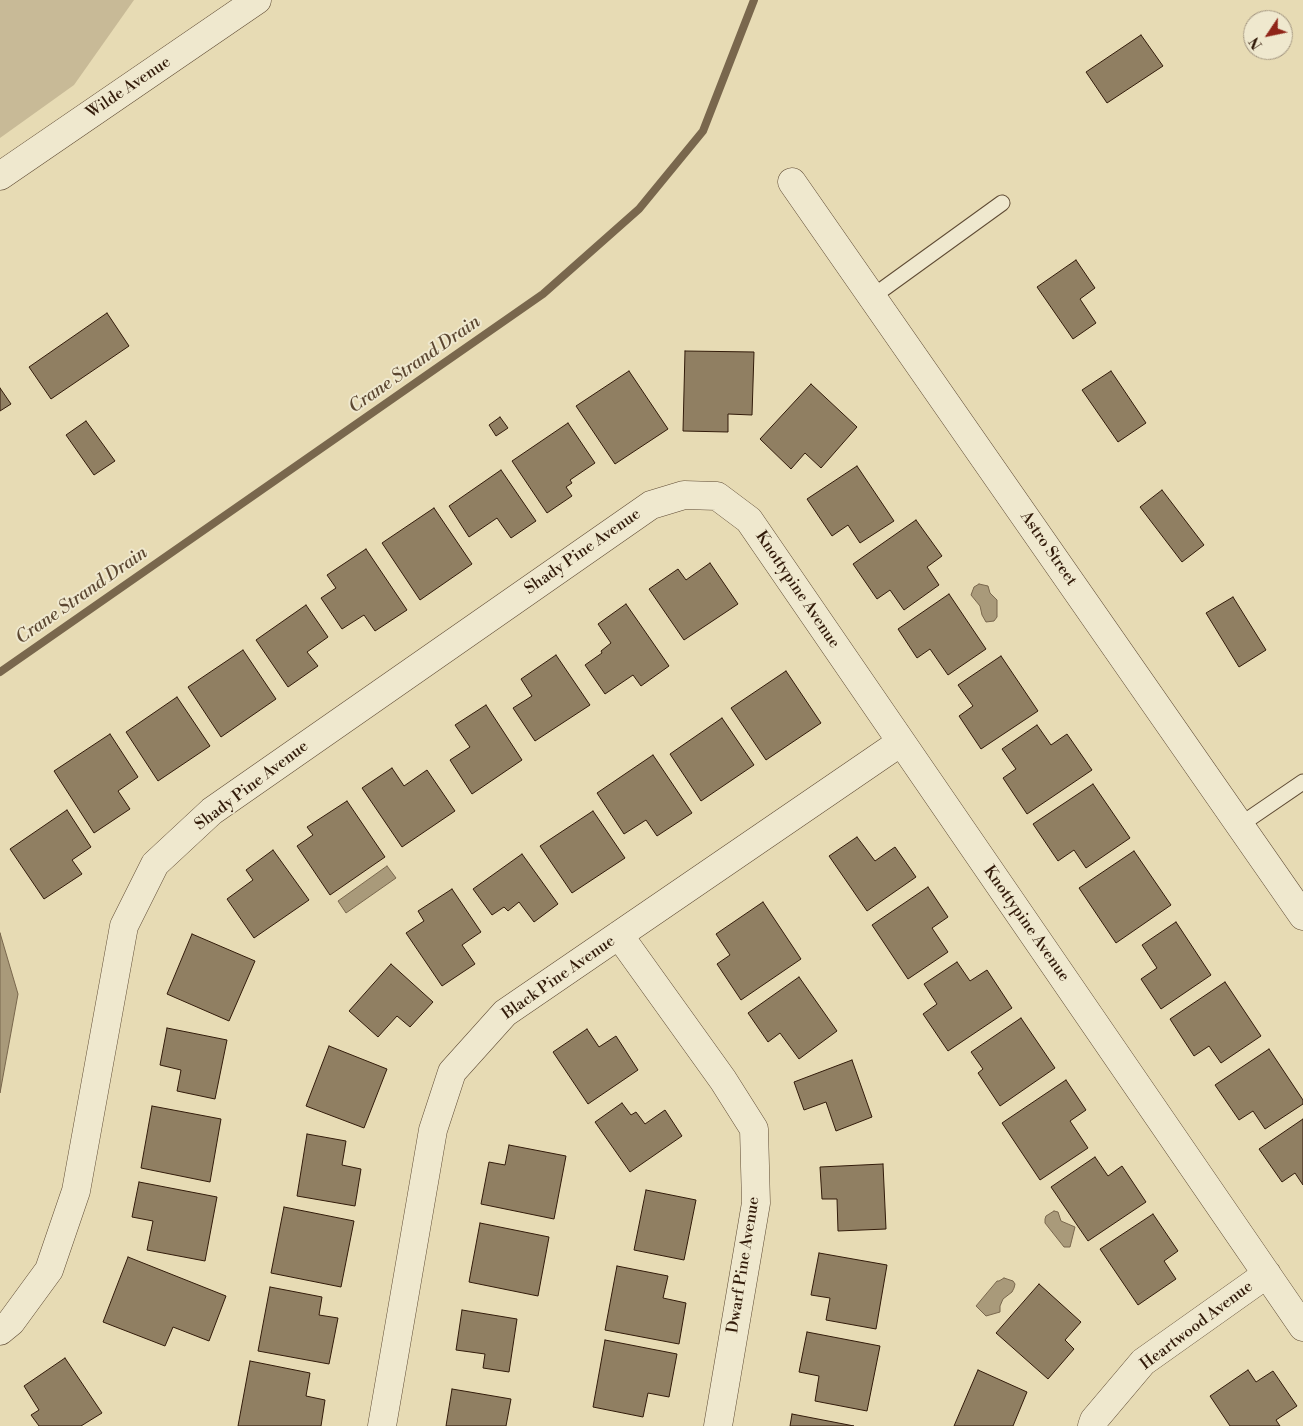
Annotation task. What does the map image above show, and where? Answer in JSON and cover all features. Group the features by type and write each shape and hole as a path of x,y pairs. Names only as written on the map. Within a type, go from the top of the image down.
{"street":[{"name":"Wilde Avenue","path":"0,176 257,0"},
{"name":"Astro Street","path":"792,182 1303,916"},
{"name":"Shady Pine Avenue","path":"0,1331 11,1322 49,1270 76,1191 124,926 156,864 212,811 651,505 684,495 717,496 749,520"},
{"name":"Knottypine Avenue","path":"749,520 1303,1327"},
{"name":"Black Pine Avenue","path":"382,1426 433,1130 452,1072 505,1013 901,742"},
{"name":"Dwarf Pine Avenue","path":"619,936 723,1080 754,1129 756,1203 718,1426"},
{"name":"Heartwood Avenue","path":"1092,1426 1094,1420 1144,1362 1267,1274"}],"lane":[{"path":"872,297 1002,203"},
{"path":"1240,825 1303,782"}],"shaded area":[{"path":"0,0 134,0 74,85 0,138"},
{"path":"979,584 988,586 990,593 997,600 997,617 994,621 986,622 980,606 971,595 974,587"},
{"path":"387,866 396,878 346,913 338,901"},
{"path":"0,933 18,994 0,1093"},
{"path":"1054,1211 1058,1212 1061,1221 1075,1227 1070,1247 1064,1247 1045,1223 1046,1216"},
{"path":"1004,1278 1013,1281 1015,1284 1014,1288 1003,1299 1000,1312 986,1316 976,1306 997,1281"}],"building":[{"path":"1141,35 1163,66 1107,103 1086,72"},
{"path":"1076,260 1095,288 1080,299 1096,323 1073,339 1037,287"},
{"path":"107,313 129,346 51,399 29,367"},
{"path":"685,351 754,352 752,415 728,414 728,432 683,431"},
{"path":"629,371 668,429 615,464 576,406"},
{"path":"1111,371 1146,423 1118,442 1082,390"},
{"path":"811,384 857,427 821,468 805,453 791,469 760,439"},
{"path":"0,388 11,404 0,411"},
{"path":"500,417 508,428 496,436 489,425"},
{"path":"86,421 115,461 94,475 66,435"},
{"path":"568,423 595,463 570,480 572,483 566,487 572,496 547,513 512,461"},
{"path":"857,466 894,521 860,543 848,525 832,536 807,499"},
{"path":"501,470 536,521 511,538 497,518 469,537 449,506"},
{"path":"1162,490 1204,545 1182,562 1140,507"},
{"path":"434,508 472,564 420,600 382,543"},
{"path":"916,520 942,556 927,567 939,585 904,610 890,590 877,599 853,564"},
{"path":"366,549 407,610 375,631 364,615 342,629 321,598 336,588 327,575"},
{"path":"710,563 738,604 684,640 649,589 678,569 686,580"},
{"path":"949,594 986,649 948,675 930,649 917,658 898,629"},
{"path":"1233,597 1266,650 1239,667 1206,613"},
{"path":"626,604 669,666 641,686 633,675 605,694 585,665 602,653 601,651 611,643 598,624"},
{"path":"306,605 328,637 307,652 318,666 288,687 256,640"},
{"path":"243,650 276,699 221,737 188,687"},
{"path":"556,655 590,705 535,741 513,708 532,696 521,679"},
{"path":"1001,656 1038,711 981,749 959,716 973,706 958,685"},
{"path":"786,671 821,723 766,760 731,708"},
{"path":"177,697 210,746 158,781 126,732"},
{"path":"486,705 522,760 472,794 450,760 470,747 455,725"},
{"path":"722,718 754,765 701,801 670,754"},
{"path":"1037,725 1051,745 1067,734 1092,770 1027,814 1003,778 1016,769 1002,749"},
{"path":"110,734 138,777 118,791 130,809 94,833 54,771"},
{"path":"653,755 692,813 657,836 646,820 624,834 597,793"},
{"path":"392,768 404,786 427,770 455,811 402,847 362,788"},
{"path":"1093,784 1130,838 1086,868 1074,850 1058,861 1033,824"},
{"path":"347,801 385,857 330,895 297,846 313,835 307,827"},
{"path":"67,810 91,847 72,860 82,874 44,899 10,849"},
{"path":"593,811 625,858 572,893 540,846"},
{"path":"857,837 875,861 895,847 916,877 867,911 829,856"},
{"path":"273,850 309,900 254,938 227,899 253,880 246,870"},
{"path":"1134,851 1171,905 1116,943 1079,888"},
{"path":"522,854 558,904 534,922 519,902 508,911 504,907 492,915 473,889"},
{"path":"928,887 948,917 932,928 948,952 908,979 872,925"},
{"path":"452,889 481,932 462,945 475,964 442,986 406,933 424,921 418,911"},
{"path":"763,902 801,959 741,1000 717,964 730,955 716,934"},
{"path":"1176,922 1211,975 1161,1009 1141,979 1157,968 1142,945"},
{"path":"192,934 255,961 229,1021 167,994"},
{"path":"957,962 970,981 987,970 1012,1008 948,1051 923,1014 937,1004 924,984"},
{"path":"391,964 433,1002 410,1027 397,1016 378,1037 349,1011"},
{"path":"799,977 837,1031 799,1059 780,1033 768,1042 748,1013"},
{"path":"1225,982 1261,1036 1221,1063 1209,1046 1194,1056 1170,1019"},
{"path":"1021,1018 1055,1068 1000,1106 978,1073 983,1069 971,1052"},
{"path":"167,1028 227,1040 215,1099 177,1091 181,1070 160,1065"},
{"path":"587,1029 599,1047 616,1036 638,1070 588,1104 553,1052"},
{"path":"329,1046 387,1069 364,1128 306,1106"},
{"path":"1269,1049 1303,1100 1303,1104 1265,1129 1253,1111 1239,1120 1215,1085"},
{"path":"852,1060 872,1117 836,1131 826,1102 804,1110 794,1082"},
{"path":"1066,1080 1086,1110 1070,1121 1088,1148 1040,1180 1002,1123"},
{"path":"622,1103 631,1115 636,1112 645,1124 665,1110 682,1136 630,1172 595,1122"},
{"path":"152,1106 221,1119 210,1182 141,1168"},
{"path":"1303,1119 1303,1185 1295,1173 1282,1182 1259,1149"},
{"path":"307,1134 346,1141 342,1165 361,1169 355,1206 297,1196"},
{"path":"509,1145 566,1156 554,1219 481,1204 489,1162 505,1165"},
{"path":"1095,1157 1108,1176 1122,1166 1146,1202 1088,1241 1051,1187"},
{"path":"883,1164 886,1229 838,1231 837,1199 822,1199 820,1167"},
{"path":"139,1182 217,1197 205,1261 147,1250 153,1221 132,1217"},
{"path":"646,1190 696,1200 684,1260 634,1250"},
{"path":"284,1207 354,1221 341,1287 271,1273"},
{"path":"1153,1214 1178,1251 1164,1261 1176,1279 1138,1305 1100,1249"},
{"path":"480,1223 549,1237 538,1296 469,1282"},
{"path":"819,1253 887,1265 876,1329 826,1320 830,1298 811,1295"},
{"path":"128,1257 226,1296 209,1341 173,1327 165,1346 103,1322"},
{"path":"617,1266 668,1276 663,1298 686,1303 679,1344 605,1330"},
{"path":"1039,1284 1081,1322 1065,1340 1074,1349 1048,1379 996,1333"},
{"path":"270,1287 322,1297 319,1315 338,1318 329,1364 258,1351"},
{"path":"462,1310 517,1319 509,1372 483,1368 485,1354 456,1350"},
{"path":"807,1332 880,1346 867,1411 815,1401 819,1376 799,1372"},
{"path":"605,1340 677,1354 669,1397 648,1393 643,1417 593,1407"},
{"path":"65,1358 102,1413 81,1426 39,1426 31,1415 39,1410 24,1386"},
{"path":"250,1361 310,1373 306,1396 325,1400 321,1426 238,1426"},
{"path":"978,1370 1027,1392 1013,1426 954,1426"},
{"path":"1248,1370 1256,1382 1273,1371 1297,1406 1276,1420 1280,1426 1230,1426 1210,1396"},
{"path":"452,1389 511,1399 506,1426 446,1426"},
{"path":"792,1414 854,1426 790,1426"}],"waterway":[{"name":"Crane Strand Drain","path":"0,672 543,294 639,209 703,131 754,0"}]}
